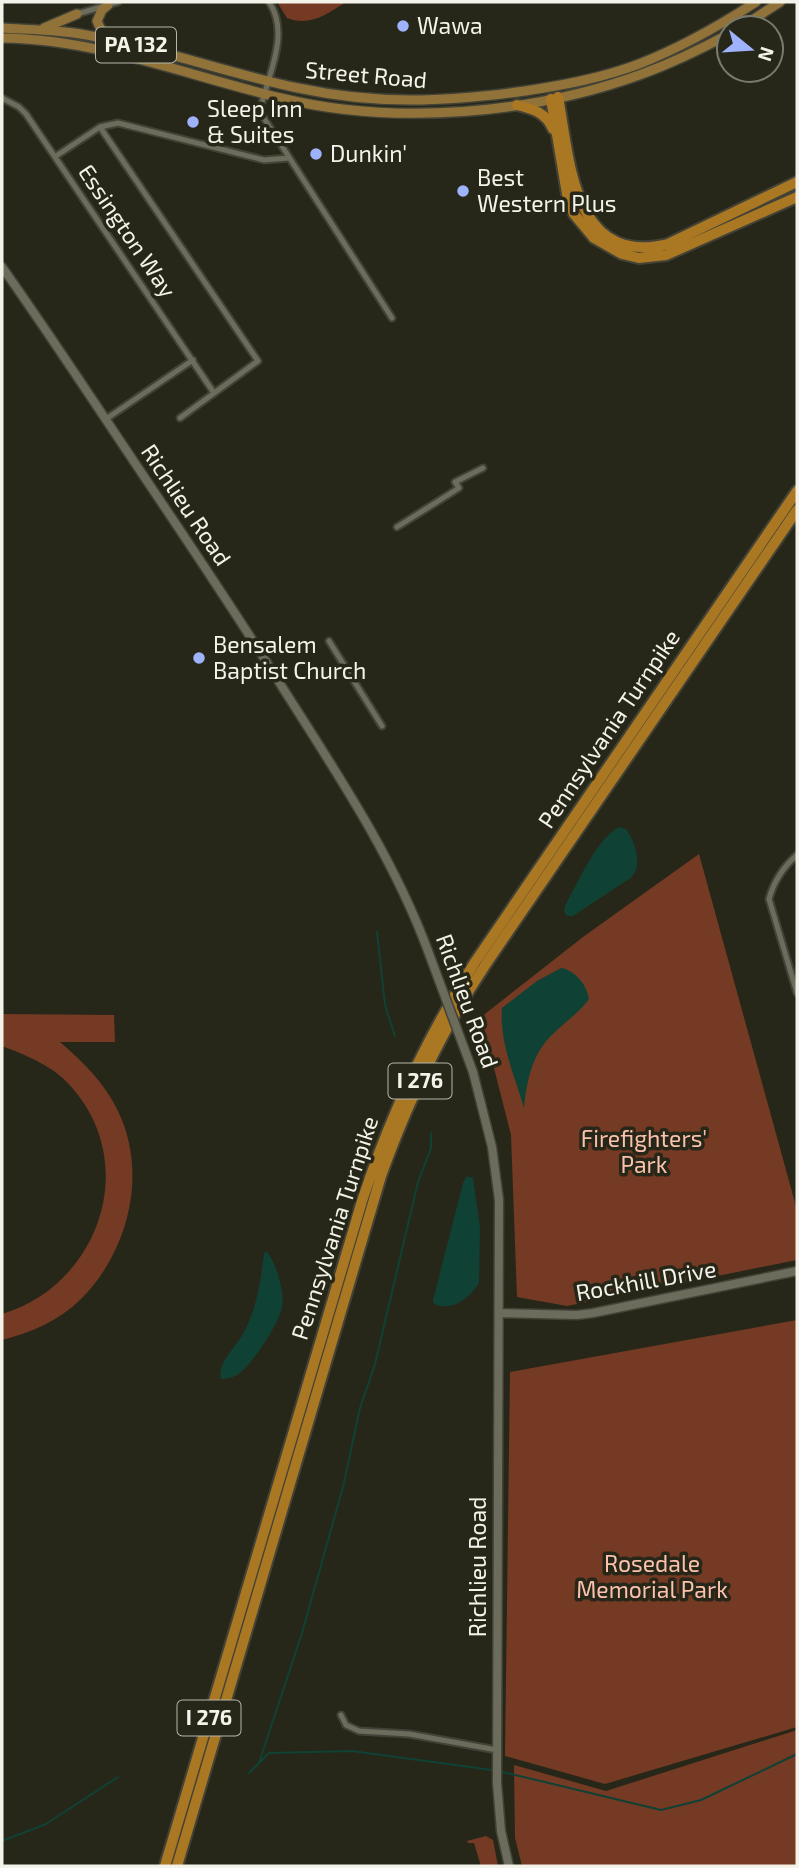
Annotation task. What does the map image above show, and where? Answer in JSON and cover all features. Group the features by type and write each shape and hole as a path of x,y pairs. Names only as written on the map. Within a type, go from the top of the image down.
{"highway":[{"path":"553,94 567,194 574,214 594,238 615,251 630,256 654,258 666,255 797,197"},
{"path":"553,94 582,208 591,222 618,242 637,248 668,244 797,182"},
{"path":"517,105 534,110 547,118 558,140"},
{"name":"Pennsylvania Turnpike","path":"165,1866 362,1201 381,1145 409,1079 444,1012 475,962 797,491"},
{"name":"Pennsylvania Turnpike","path":"177,1866 381,1176 416,1088 443,1034 479,974 797,510"}],"main road":[{"name":"Street Road","path":"2,38 50,41 93,48 264,94 327,107 383,112 439,112 517,105 553,94 638,64 697,38 756,2"},
{"path":"762,14 780,2"},
{"path":"113,3 98,15 98,26 102,32 119,41"},
{"path":"36,30 50,27 78,14"},
{"name":"Street Road","path":"2,28 58,31 119,41 267,81 327,94 424,101 553,94 645,74 715,41"},
{"name":"Richlieu Road","path":"2,267 240,619 367,822 401,884 473,1072 485,1114 496,1173 499,1313 497,1750 500,1831 509,1866"},
{"name":"Rockhill Drive","path":"499,1313 593,1313 797,1271"}],"street":[{"path":"269,2 279,25 262,115 392,318"},
{"path":"78,14 113,3"},
{"name":"Essington Way","path":"2,98 26,114 214,393"},
{"path":"56,156 100,127 123,123 264,160 289,158"},
{"path":"100,127 258,361 180,418"},
{"path":"106,419 193,360"},
{"path":"397,527 459,488 455,482 483,468"},
{"path":"330,640 382,726"},
{"path":"797,855 781,871 769,899 797,993"},
{"path":"341,1715 346,1725 359,1731 409,1734 497,1750"}],"green space":[{"path":"277,2 346,2 318,18 303,21 287,18"},
{"name":"Firefighters' Park","path":"699,854 797,1210 797,1260 567,1306 517,1297 511,1135 481,1017 583,937"},
{"path":"2,1014 114,1015 115,1042 60,1042 93,1074 118,1111 132,1160 132,1185 122,1235 98,1280 73,1307 54,1319 24,1334 2,1340 2,1314 35,1300 63,1278 84,1251 98,1221 105,1188 104,1154 94,1121 74,1090 59,1075 31,1058 2,1046"},
{"name":"Rosedale Memorial Park","path":"797,1320 797,1727 605,1784 505,1756 510,1372"},
{"path":"797,1730 797,1866 522,1866 515,1838 514,1765 606,1791"},
{"path":"486,1836 493,1840 498,1866 481,1866 474,1843 467,1841"}],"water":[{"path":"619,827 626,829 636,849 637,865 632,877 573,916 567,916 565,906 588,862 603,841"},
{"path":"561,968 580,979 589,999 540,1049 529,1077 524,1108 505,1046 502,1008 537,981"},
{"path":"467,1176 473,1178 480,1227 479,1283 459,1303 439,1306 433,1303 433,1300"},
{"path":"266,1251 276,1269 281,1286 283,1301 280,1314 265,1342 246,1367 234,1376 221,1379 222,1367 244,1332 252,1313"}],"waterway":[{"path":"377,932 385,1005 395,1036"},
{"path":"259,1763 302,1633 343,1487 360,1408 375,1364 418,1182 431,1148 431,1133"},
{"path":"249,1773 269,1753 352,1751 492,1770"},
{"path":"503,1772 661,1810 701,1800 797,1754"},
{"path":"2,1841 46,1824 118,1777"}],"place":[{"name":"Wawa","path":"403,26"},
{"name":"Sleep Inn & Suites","path":"193,122"},
{"name":"Dunkin'","path":"316,154"},
{"name":"Best Western Plus","path":"463,191"},
{"name":"Bensalem Baptist Church","path":"199,658"}]}
